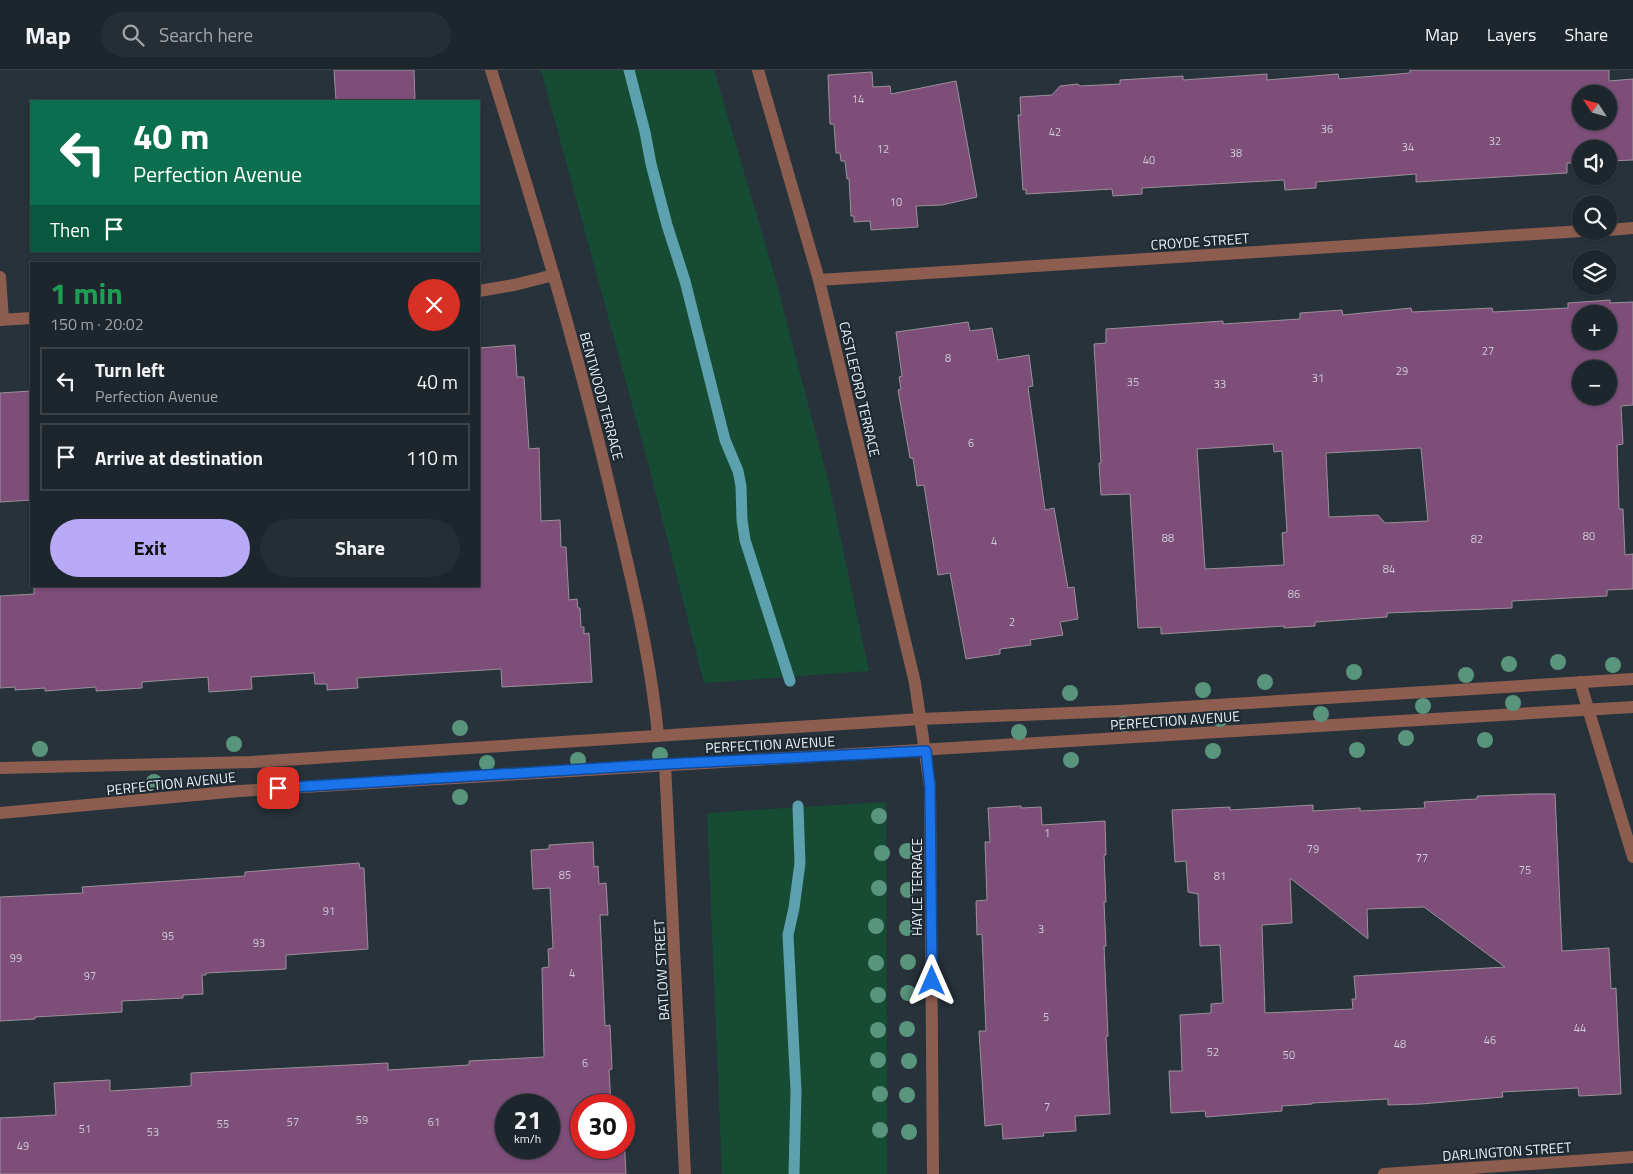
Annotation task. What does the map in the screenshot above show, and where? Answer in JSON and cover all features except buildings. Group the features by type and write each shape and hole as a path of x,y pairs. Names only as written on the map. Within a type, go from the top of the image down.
{"street":[{"name":"BENTWOOD TERRACE","path":"491,70 554,275 582,376 628,565 649,664 658,736"},
{"name":"CASTLEFORD TERRACE","path":"758,70 819,280 916,683 926,751"},
{"path":"1617,229 1633,228"},
{"name":"CROYDE STREET","path":"819,280 1572,232"},
{"path":"480,291 554,275"},
{"path":"0,277 1,320 30,318"},
{"name":"PERFECTION AVENUE","path":"0,768 252,762 921,719 1119,711 1633,679"},
{"path":"1580,682 1633,857"},
{"name":"PERFECTION AVENUE","path":"0,813 238,791 1633,707"},
{"name":"HAYLE TERRACE","path":"926,751 930,787 933,1174"},
{"name":"BATLOW STREET","path":"665,764 685,1174"},
{"name":"DARLINGTON STREET","path":"1384,1174 1633,1157"}],"green space":[{"path":"541,70 714,70 774,274 829,484 869,671 704,683 648,463"},
{"path":"886,802 887,1174 722,1174 707,813"}],"waterway":[{"path":"629,70 651,164 667,225 685,281 725,440 738,471 745,540 790,681"},
{"path":"794,1174 796,1091 788,935 800,863 798,806"}],"route":[{"path":"278,788 665,764 926,751 930,787 932,981"}]}
